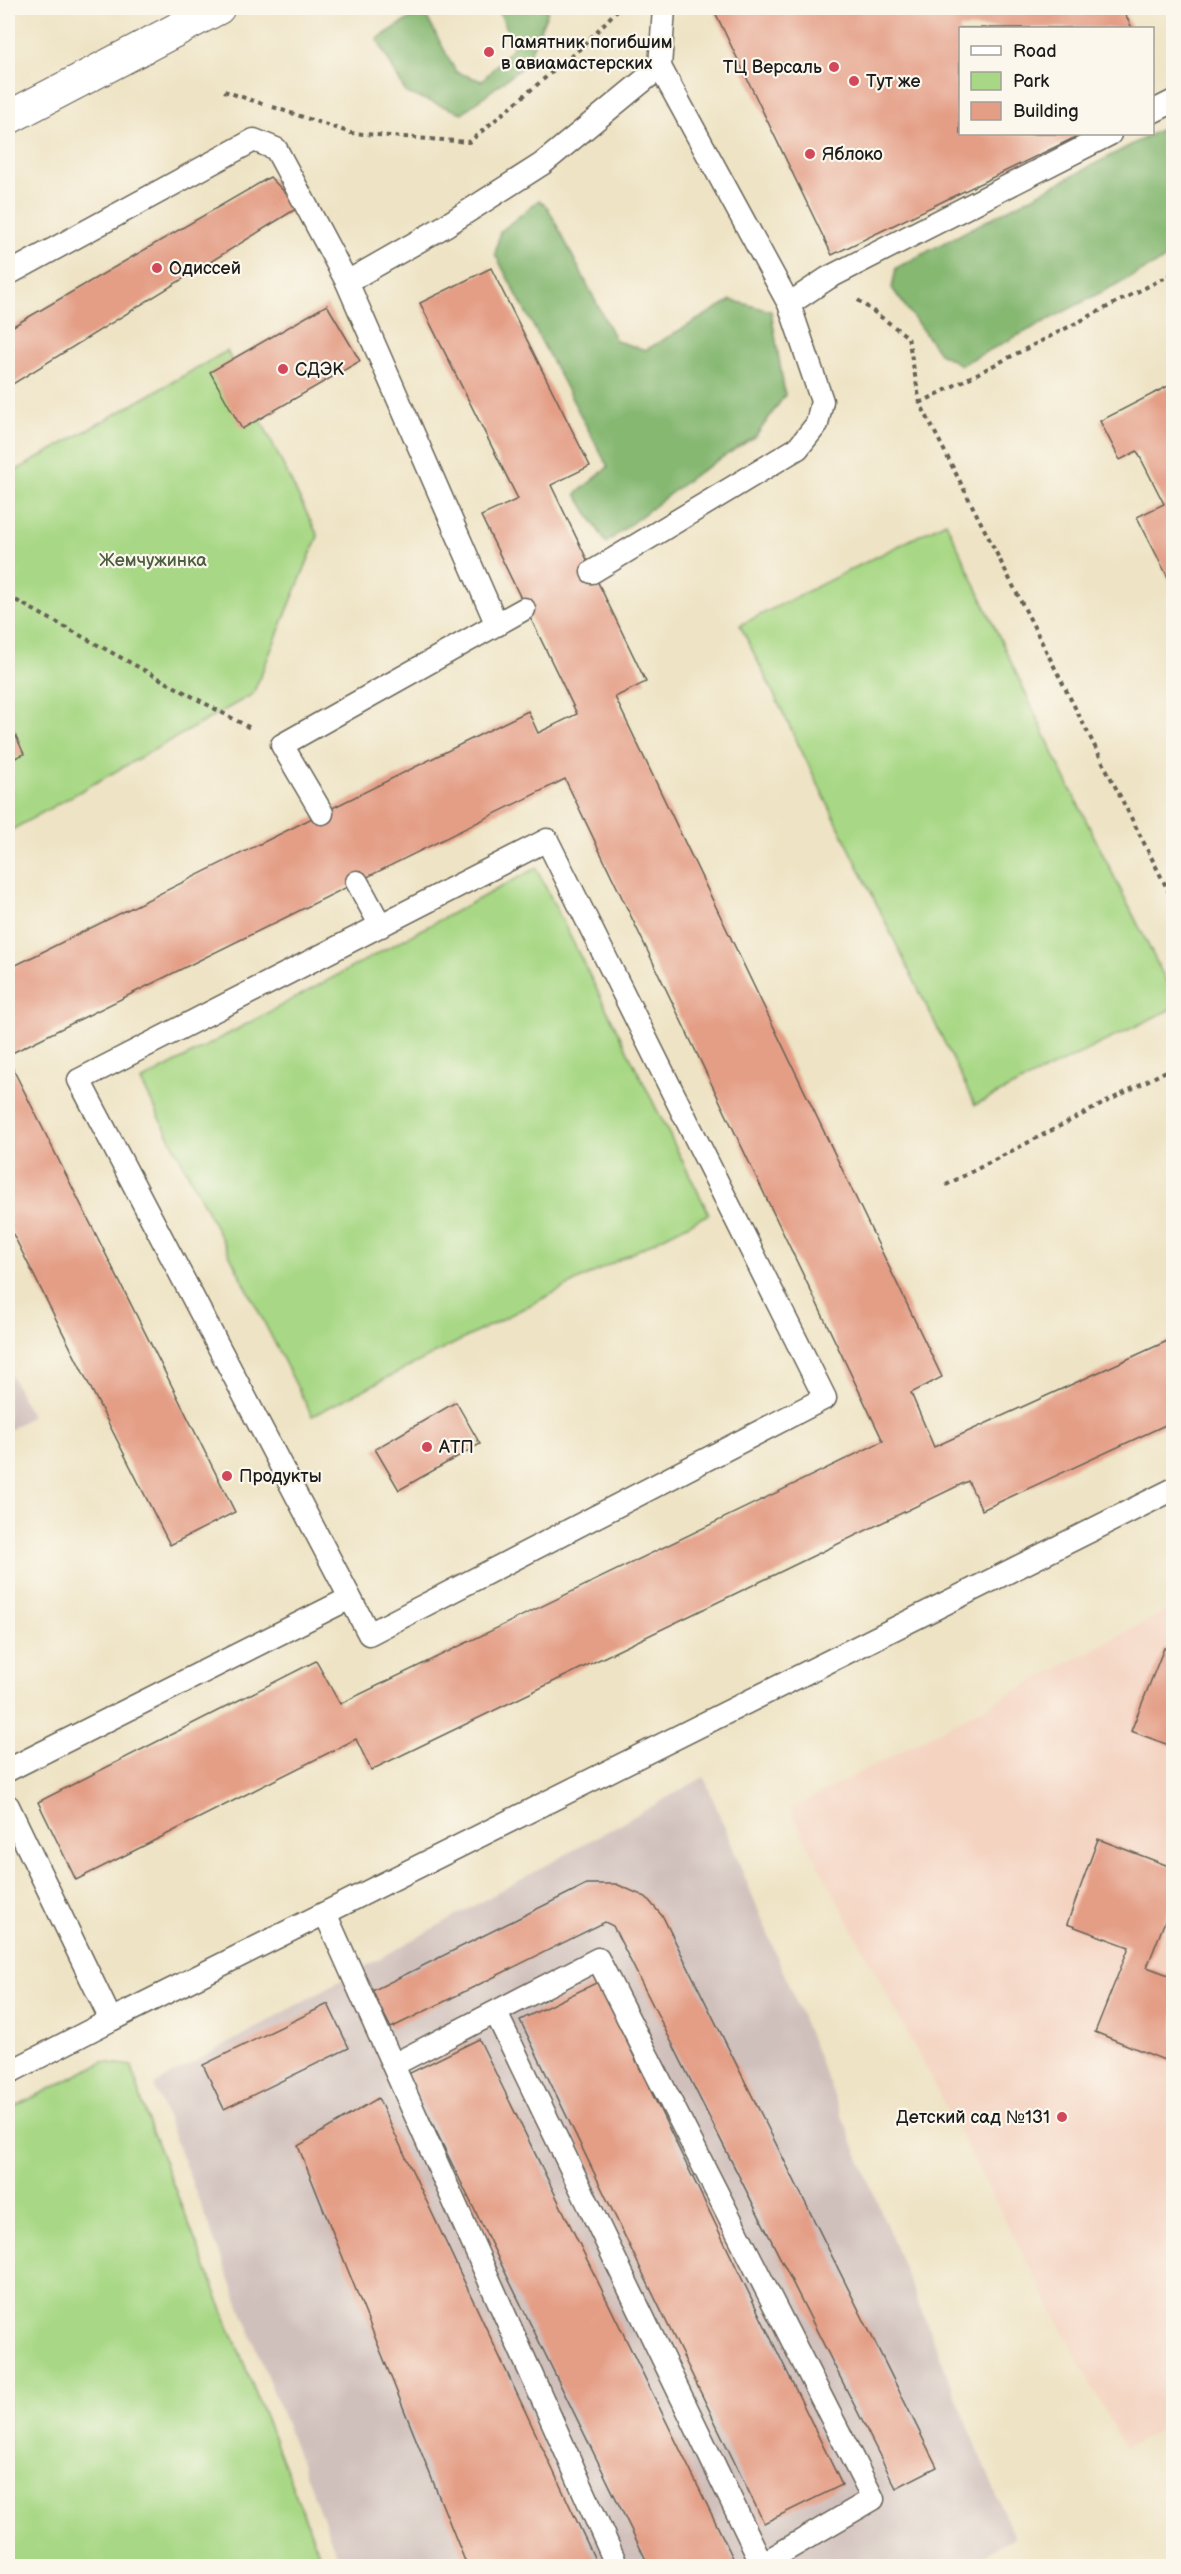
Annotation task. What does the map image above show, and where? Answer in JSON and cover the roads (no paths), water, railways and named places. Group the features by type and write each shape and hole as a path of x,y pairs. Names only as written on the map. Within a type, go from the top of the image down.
{"main road":[{"path":"8,118 218,8"}],"lane":[{"path":"592,572 798,448 817,424 822,401 789,304 660,67 664,8"},
{"path":"348,282 445,226 542,164 660,67"},
{"path":"1154,111 1173,101"},
{"path":"789,304 828,278 1108,135"},
{"path":"8,274 254,140 276,149 348,282 497,625"},
{"path":"322,813 282,745 524,609"},
{"path":"547,840 825,1398 369,1634 350,1598 79,1080 547,840"},
{"path":"357,882 381,926"},
{"path":"8,2073 1173,1489"},
{"path":"8,1770 350,1598"},
{"path":"8,1806 111,2020"},
{"path":"325,1913 617,2566"},
{"path":"393,2065 598,1959 873,2499 760,2565 496,2013"}],"place":[{"name":"Памятник погибшим в авиамастерских","path":"489,52"},
{"name":"ТЦ Версаль","path":"834,67"},
{"name":"Тут же","path":"854,81"},
{"name":"Яблоко","path":"810,154"},
{"name":"Одиссей","path":"157,268"},
{"name":"СДЭК","path":"283,369"},
{"name":"АТП","path":"427,1447"},
{"name":"Продукты","path":"227,1476"},
{"name":"Детский сад №131","path":"1062,2117"}],"park label":[{"name":"Жемчужинка","path":"153,560"}]}
